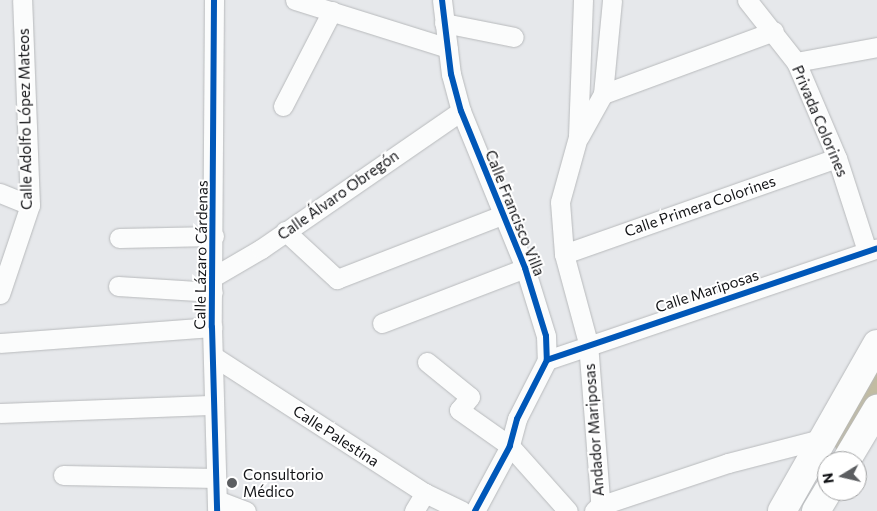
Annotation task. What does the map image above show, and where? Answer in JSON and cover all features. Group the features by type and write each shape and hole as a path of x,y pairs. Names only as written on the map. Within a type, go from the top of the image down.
{"street":[{"name":"Calle Adolfo López Mateos","path":"0,294 30,205 22,0"},
{"name":"Calle Lázaro Cárdenas","path":"214,0 212,327 217,506"},
{"path":"295,0 448,48"},
{"name":"Calle Francisco Villa","path":"442,0 448,48 461,110 525,268 546,336 547,360 517,419 510,446 475,511"},
{"name":"Andador Mariposas","path":"583,0 578,137 560,202 564,254 588,343 598,509"},
{"path":"578,137 603,94 612,0"},
{"name":"Privada Colorines","path":"751,1 796,62 837,158 872,249"},
{"path":"283,106 332,11"},
{"path":"444,23 514,37"},
{"path":"603,94 774,31"},
{"path":"796,62 877,47"},
{"name":"Calle Álvaro Obregón","path":"213,284 285,231 461,110"},
{"name":"Calle Primera Colorines","path":"564,254 837,158"},
{"path":"0,193 30,205"},
{"path":"285,231 337,279 502,215"},
{"path":"119,238 214,236"},
{"name":"Calle Mariposas","path":"547,360 588,343 872,249"},
{"path":"382,323 525,268"},
{"path":"118,286 213,284"},
{"path":"0,343 212,327"},
{"path":"782,511 821,439 877,344"},
{"name":"Calle Palestina","path":"213,356 425,493 462,511"},
{"path":"428,362 470,397 459,410 510,446 568,511"},
{"path":"0,413 213,405"},
{"path":"852,451 877,409"},
{"path":"598,509 728,463 821,439"},
{"path":"63,475 216,478"},
{"path":"414,511 425,493"},
{"path":"217,506 246,511"}],"waterway":[{"path":"843,443 877,375"}],"cycle path":[{"path":"214,0 212,327 217,511"},
{"path":"442,0 451,74 461,111 525,268 546,336 547,360 517,419 510,446 475,511"},
{"path":"547,360 877,248"}],"place":[{"name":"Consultorio Médico","path":"232,483"}]}
